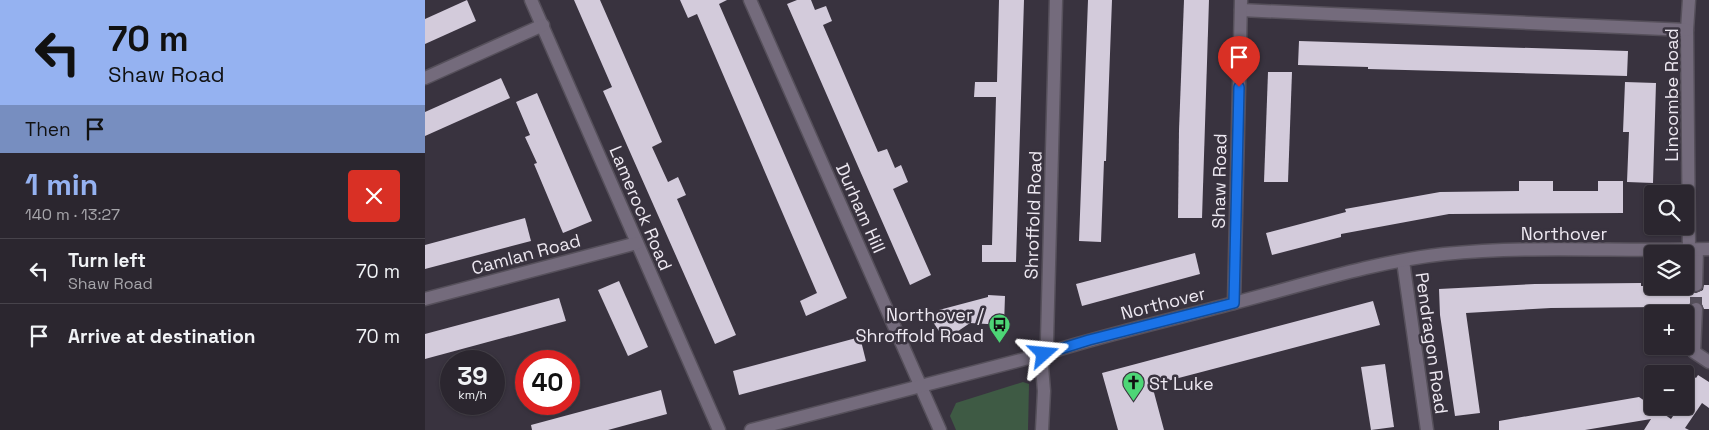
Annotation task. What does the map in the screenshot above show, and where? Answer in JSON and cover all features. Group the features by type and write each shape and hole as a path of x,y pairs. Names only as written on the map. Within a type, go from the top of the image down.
{"street":[{"name":"Lamerock Road","path":"531,0 719,430"},
{"name":"Durham Hill","path":"750,0 940,430"},
{"name":"Shroffold Road","path":"1043,430 1044,390 1042,367 1047,340 1056,0"},
{"name":"Lincombe Road","path":"1689,0 1687,30 1698,249 1696,284"},
{"path":"1241,5 1687,30"},
{"name":"Shaw Road","path":"1234,303 1241,5"},
{"path":"425,78 543,26"},
{"name":"Camlan Road","path":"425,299 637,243"},
{"name":"Northover","path":"751,430 1044,354 1089,340 1355,270 1443,254 1489,251 1698,249"},
{"name":"Pendragon Road","path":"1403,261 1427,430"},
{"path":"1696,309 1694,352 1709,362"}],"green space":[{"path":"1023,382 1029,384 1028,430 956,430 950,416 956,403"}],"building":[{"path":"467,0 476,21 425,44 425,19"},
{"path":"574,0 600,0 662,142 652,147 668,182 678,177 686,195 677,199 736,335 715,344 603,91 612,87"},
{"path":"680,0 727,0 719,4 847,298 806,316 800,301 817,293 697,14 688,18"},
{"path":"797,0 811,0 815,10 826,6 832,21 823,25 878,152 887,149 895,168 901,165 908,182 893,189 931,275 910,285 787,4"},
{"path":"999,0 1024,0 1016,262 982,262 982,245 992,245 996,97 974,97 975,82 997,82"},
{"path":"1088,0 1112,0 1101,242 1079,241"},
{"path":"1184,0 1209,0 1202,218 1178,218"},
{"path":"1299,41 1628,51 1627,76 1368,69 1368,67 1298,65"},
{"path":"1268,72 1292,72 1288,182 1264,182"},
{"path":"501,78 510,98 425,136 425,112"},
{"path":"1625,82 1656,83 1653,183 1627,182 1629,132 1623,132"},
{"path":"537,93 592,221 563,233 534,164 537,163 525,137 530,135 516,102"},
{"path":"1519,181 1553,181 1553,191 1598,191 1598,181 1623,181 1623,213 1449,214 1341,234 1341,237 1272,255 1266,233 1346,212 1345,209 1440,192 1519,191"},
{"path":"525,218 531,241 425,269 425,245"},
{"path":"1195,253 1200,274 1082,306 1076,284"},
{"path":"619,281 648,347 628,356 598,290"},
{"path":"1641,283 1641,286 1644,286 1644,295 1694,295 1694,293 1703,290 1704,285 1709,285 1709,309 1704,309 1701,302 1696,301 1689,305 1551,308 1466,313 1480,413 1455,416 1440,315 1439,289 1535,284"},
{"path":"988,295 1005,296 1004,325 970,323 945,340 929,316 939,310 988,297"},
{"path":"559,298 566,321 458,350 440,350 440,355 425,359 425,334"},
{"path":"1373,301 1380,325 1152,385 1164,430 1118,430 1102,373"},
{"path":"860,337 866,361 739,395 733,371"},
{"path":"1385,364 1394,427 1371,430 1361,367"},
{"path":"1698,375 1709,382 1709,408 1702,403 1694,415 1694,377 1696,378"},
{"path":"661,390 667,414 608,430 532,430 531,425 568,415 580,415 580,412"},
{"path":"1639,397 1644,400 1644,415 1665,415 1671,419 1674,415 1694,415 1685,428 1689,430 1644,430 1651,419 1585,430 1499,430 1499,421"}],"tunnel":[{"path":"1696,285 1696,309"}],"place":[{"name":"Northover / Shroffold Road","path":"1000,343"},
{"name":"St Luke","path":"1133,402"}],"route":[{"path":"1044,354 1089,340 1234,303 1239,87"}]}
